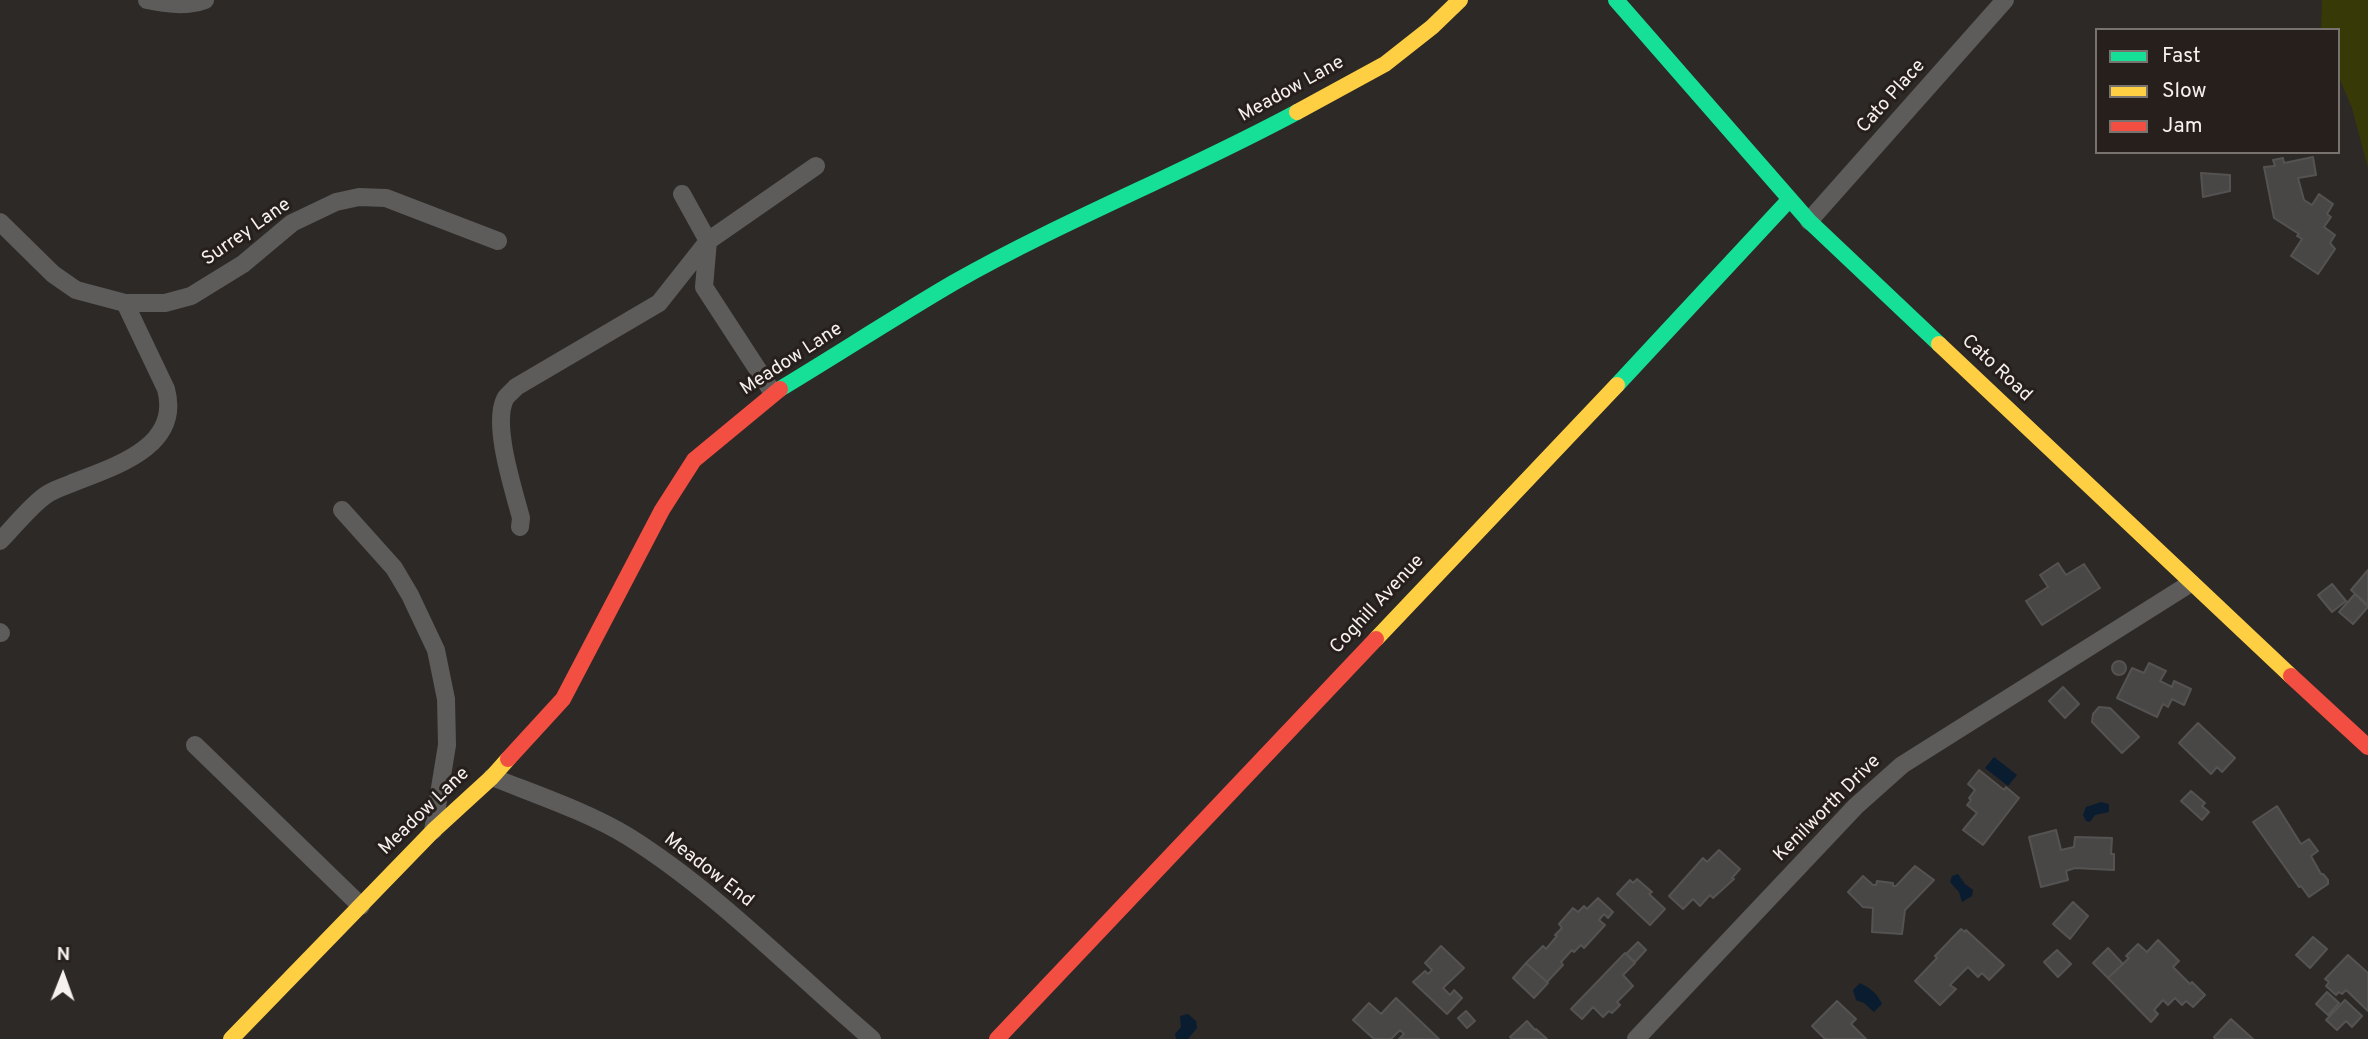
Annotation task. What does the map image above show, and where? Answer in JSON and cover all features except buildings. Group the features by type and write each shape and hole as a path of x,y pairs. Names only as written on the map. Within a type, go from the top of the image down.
{"street":[{"path":"147,0 192,5 205,0"},
{"name":"Meadow Lane","path":"231,1039 433,831 492,777 563,699 662,510 694,460 773,393 954,283 1055,231 1226,150 1385,64 1432,27 1460,0"},
{"name":"Cato Road","path":"1616,0 1809,221 2190,583 2368,747"},
{"name":"Cato Place","path":"1809,221 2006,0"},
{"path":"520,527 522,518 503,446 502,414 505,399 516,387 659,303 708,241 816,166"},
{"path":"682,194 708,241 704,287 773,393"},
{"name":"Surrey Lane","path":"0,222 53,274 76,290 125,303 164,303 191,296 243,264 292,223 336,202 359,197 386,198 498,241"},
{"name":"Coghill Avenue","path":"997,1039 1689,309 1789,200"},
{"path":"0,541 46,495 132,458 152,442 169,419 170,402 166,389 125,303"},
{"path":"342,510 394,568 436,650 446,699 447,745 433,831"},
{"name":"Kenilworth Drive","path":"1636,1039 1856,806 1894,772 2190,583"},
{"path":"195,746 360,906"},
{"name":"Meadow End","path":"492,777 628,836 741,922 872,1039"}],"shaded area":[{"path":"2322,0 2368,0 2368,168 2352,108 2340,80 2340,28 2321,28"}],"water":[{"path":"1994,757 2017,775 2008,786 1985,768"},
{"path":"2101,802 2109,804 2109,812 2095,815 2090,822 2086,821 2083,815 2086,807"},
{"path":"1958,874 1973,890 1972,896 1962,902 1959,892 1950,882 1952,876"},
{"path":"1860,983 1873,991 1882,1004 1874,1012 1856,1000 1853,990"},
{"path":"1188,1014 1196,1021 1197,1028 1188,1039 1176,1039 1175,1034 1181,1027 1180,1016"}],"traffic: fast":[{"path":"1616,0 1809,221 1939,344"},
{"path":"780,389 995,260 1297,112"},
{"path":"1617,385 1789,200"}],"traffic: slow":[{"path":"1297,112 1385,64 1432,27 1460,0"},
{"path":"1939,344 2291,676"},
{"path":"1376,639 1617,385"},
{"path":"231,1039 433,831 508,759"}],"traffic: jam":[{"path":"508,759 563,699 662,510 694,460 780,389"},
{"path":"997,1039 1376,639"},
{"path":"2291,676 2368,747"}]}
